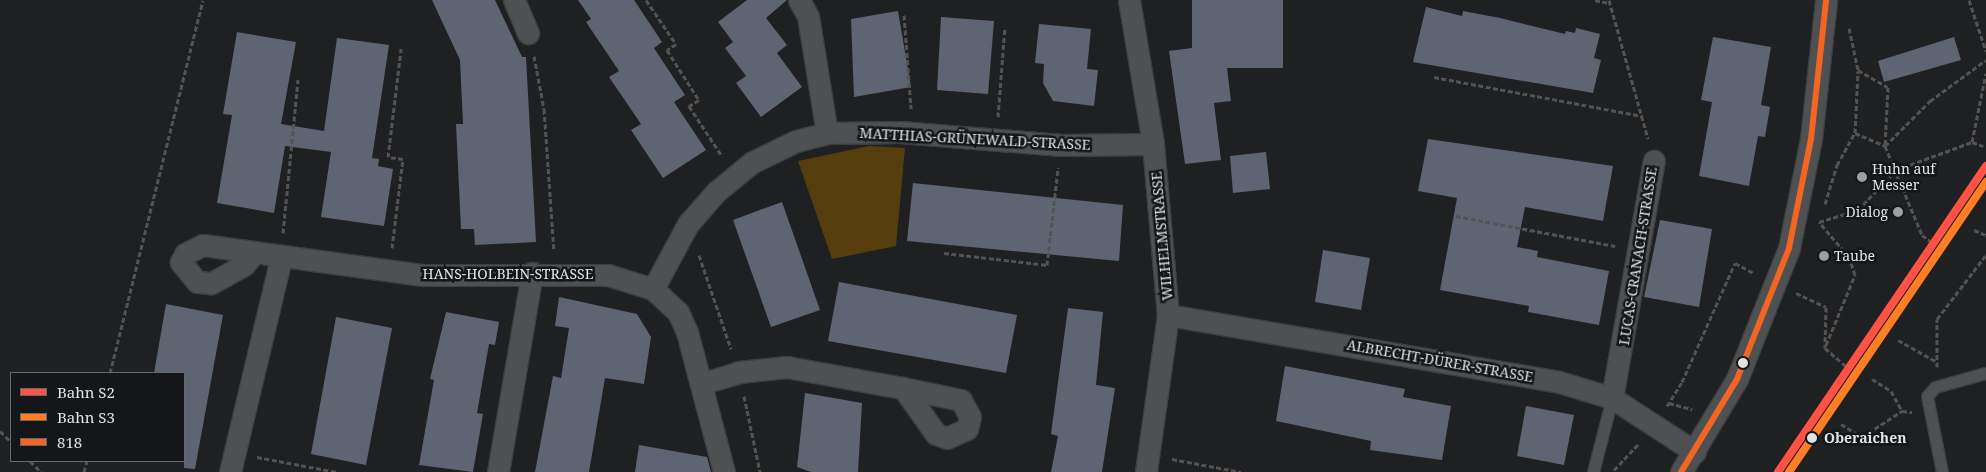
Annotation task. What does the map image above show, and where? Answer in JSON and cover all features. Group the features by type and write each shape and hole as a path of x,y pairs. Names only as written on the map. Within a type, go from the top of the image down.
{"street":[{"path":"514,0 528,33"},
{"path":"799,0 808,16 827,133"},
{"name":"WILHELMSTRASSE","path":"1129,0 1153,144 1168,315 1147,464"},
{"path":"1681,472 1695,452 1737,379 1788,248 1811,139 1826,0"},
{"name":"MATTHIAS-GRÜNEWALD-STRASSE","path":"653,288 688,224 735,176 796,141 827,133 912,133 1061,145 1153,144"},
{"name":"LUCAS-CRANACH-STRASSE","path":"1612,398 1654,161"},
{"name":"HANS-HOLBEIN-STRASSE","path":"254,253 389,271 608,275 653,288 678,312 704,383 724,472"},
{"path":"232,463 281,258"},
{"path":"498,472 532,273"},
{"name":"ALBRECHT-DÜRER-STRASSE","path":"1168,315 1556,381 1612,398 1656,424 1695,452"},
{"path":"704,383 739,372 787,367 903,388"}],"lane":[{"path":"1942,472 1927,396 1935,387 1986,372"},
{"path":"1593,472 1612,398"}],"path":[{"path":"110,372 203,0"},
{"path":"646,0 676,44 668,50 699,100 689,106 735,176"},
{"path":"1595,0 1609,1"},
{"path":"1969,0 1986,51"},
{"name":"LUCAS-CRANACH-STRASSE","path":"1609,1 1654,161"},
{"path":"904,15 912,133"},
{"path":"1816,231 1837,165 1856,133 1858,70 1847,19"},
{"path":"996,140 1004,27"},
{"path":"528,33 544,109 554,250"},
{"path":"389,271 403,159 388,157 401,49"},
{"path":"1885,146 1930,101 1986,60"},
{"path":"1858,70 1888,87 1885,146 1922,235 1930,242"},
{"path":"1972,142 1986,73"},
{"path":"1434,77 1642,116"},
{"path":"281,258 298,80"},
{"path":"1856,133 1885,146"},
{"path":"1819,222 1858,210 1896,170 1972,142 1983,146"},
{"path":"944,253 1047,265 1061,145"},
{"path":"1456,216 1639,250"},
{"path":"1819,222 1849,257 1855,275 1825,348"},
{"path":"688,224 739,372 760,472"},
{"path":"1974,230 1986,235"},
{"path":"1927,396 1937,362 1937,319 1986,255"},
{"path":"1612,472 1656,424 1682,382 1735,263"},
{"path":"1794,292 1797,283"},
{"path":"1811,300 1826,307 1825,348"},
{"path":"1898,340 1937,362"},
{"path":"1825,348 1846,366"},
{"path":"1841,424 1862,437 1902,412 1891,391 1872,379"},
{"path":"0,431 10,441"},
{"path":"31,462 41,472"},
{"path":"232,463 337,472"},
{"path":"1147,464 1241,472"}],"shaded area":[{"path":"869,146 905,148 896,246 832,259 798,161"}],"building":[{"path":"432,0 495,0 522,57 526,57 536,242 475,245 474,229 461,229 456,124 463,124 460,60"},
{"path":"578,0 634,0 662,42 654,48 685,95 674,102 706,150 663,178 631,130 641,124 609,77 619,71 586,22 591,19"},
{"path":"747,0 787,0 766,18 787,45 777,53 802,87 761,117 736,83 746,76 725,48 733,42 718,22"},
{"path":"1192,0 1283,0 1283,68 1227,68 1231,101 1214,103 1221,160 1185,164 1169,51 1192,48"},
{"path":"1426,7 1462,16 1463,11 1500,18 1565,34 1566,31 1575,33 1576,28 1600,34 1594,58 1601,60 1593,93 1413,62"},
{"path":"898,11 911,87 854,97 851,19"},
{"path":"941,17 994,21 988,94 937,90"},
{"path":"1039,24 1091,29 1087,69 1098,70 1094,106 1053,101 1043,83 1044,64 1035,63"},
{"path":"237,32 296,42 281,124 324,131 337,38 389,45 372,158 379,159 378,166 393,169 384,226 321,217 331,152 285,146 274,213 217,203 232,115 223,114"},
{"path":"1713,37 1771,47 1761,105 1770,107 1765,137 1758,136 1749,186 1699,176 1712,102 1701,100"},
{"path":"1954,37 1961,60 1884,82 1878,61"},
{"path":"1428,139 1613,166 1603,221 1525,207 1517,247 1538,251 1537,257 1609,271 1599,325 1528,312 1529,306 1440,290 1457,198 1418,191"},
{"path":"1266,152 1270,189 1233,193 1230,156"},
{"path":"913,183 1123,205 1119,261 907,241"},
{"path":"782,202 820,310 771,327 733,220"},
{"path":"1660,220 1712,229 1699,307 1644,297"},
{"path":"1323,250 1370,258 1361,310 1315,302"},
{"path":"839,282 1017,315 1006,373 828,341"},
{"path":"559,297 637,314 651,337 644,384 605,378 589,472 535,472 553,376 561,378 569,328 555,326"},
{"path":"166,304 223,315 195,469 184,468 185,372 154,372"},
{"path":"1068,308 1103,312 1096,385 1115,388 1102,472 1051,472 1058,436 1051,434"},
{"path":"446,312 499,322 495,345 489,344 477,413 483,414 473,472 419,465 434,380 430,379"},
{"path":"336,317 392,328 366,465 311,454"},
{"path":"1285,366 1405,389 1403,397 1451,406 1442,460 1370,450 1371,441 1276,421"},
{"path":"805,393 862,403 858,472 811,472 797,467"},
{"path":"1526,406 1574,415 1564,465 1517,456"},
{"path":"639,445 707,457 711,472 635,472"}],"rail line":[{"name":"S2","path":"1778,472 1986,166"},
{"name":"S3","path":"1789,472 1986,182"}],"transit line":[{"name":"818","path":"1681,472 1737,379 1789,248 1811,139 1826,0"}],"place":[{"name":"Huhn auf Messer","path":"1862,177"},
{"name":"Dialog","path":"1898,212"},
{"name":"Taube","path":"1824,256"},
{"name":"Oberaichen","path":"1812,438"}]}
